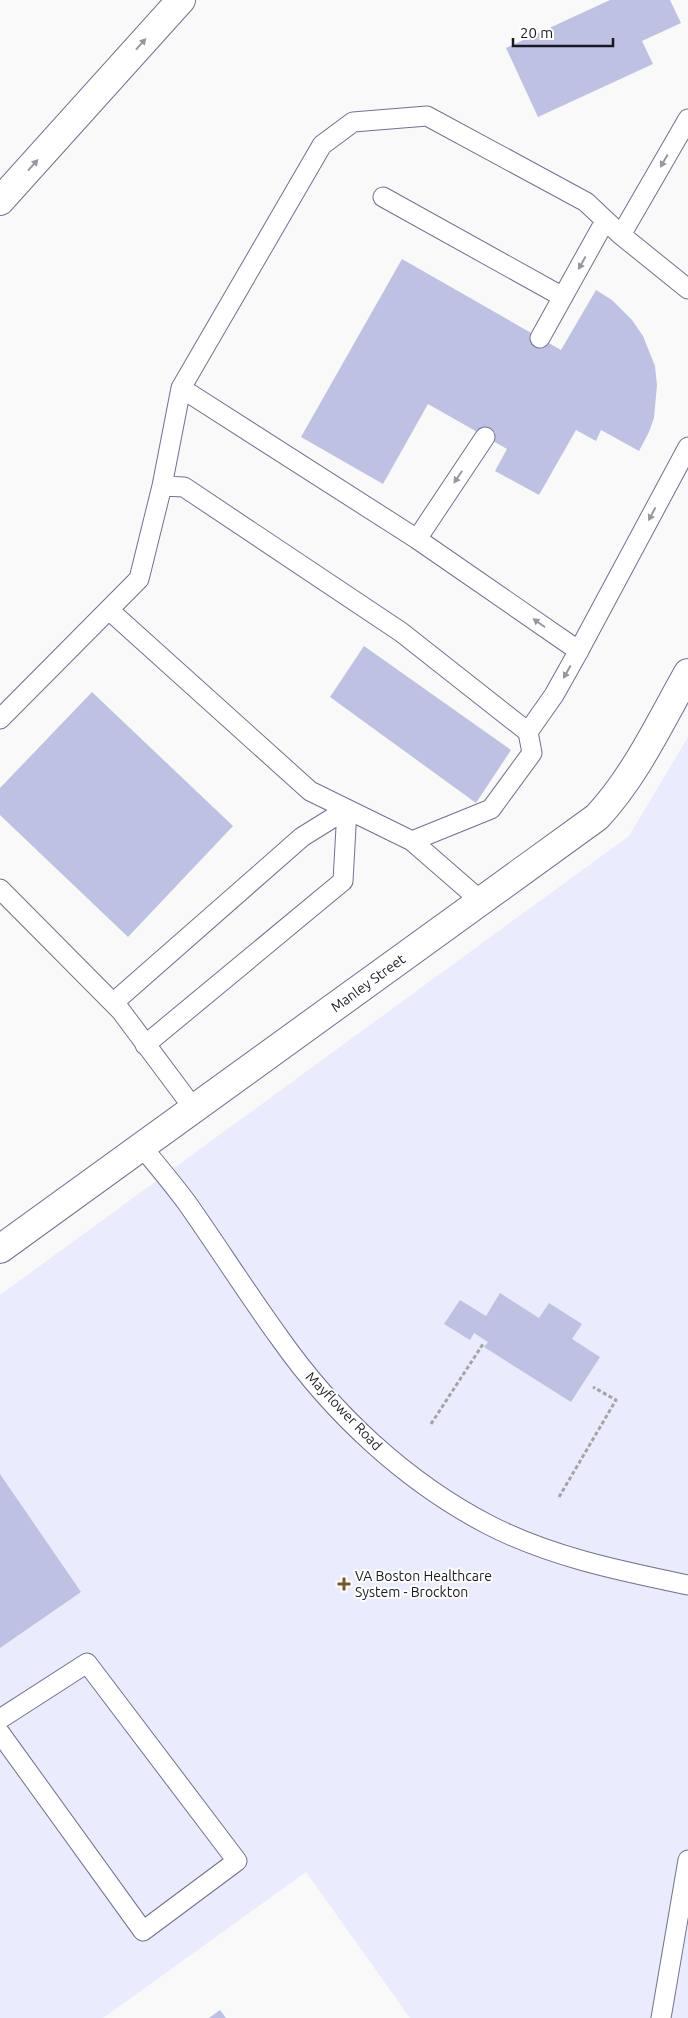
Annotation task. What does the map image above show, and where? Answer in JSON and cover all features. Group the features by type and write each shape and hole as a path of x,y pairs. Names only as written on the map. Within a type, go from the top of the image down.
{"main road":[{"path":"0,201 181,0"},
{"name":"Manley Street","path":"0,1249 583,828 604,810 631,773 688,673"}],"lane":[{"path":"0,718 139,579 162,486 181,388 322,145 353,122 427,116 586,202 621,235 686,282"},
{"path":"621,235 688,119"},
{"path":"383,197 562,297"},
{"path":"540,338 605,220"},
{"path":"181,388 417,539 579,651"},
{"path":"417,539 485,437"},
{"path":"528,732 554,695 579,651 688,447"},
{"path":"162,486 184,488 401,632 528,732 532,753 491,808 412,841"},
{"path":"109,610 310,791 412,841 481,901"},
{"path":"113,1003 302,837 347,809"},
{"path":"146,1045 343,881 347,809"},
{"path":"0,889 113,1003 194,1109"},
{"name":"Mayflower Road","path":"142,1147 186,1201 280,1339 303,1368 352,1424 396,1463 466,1512 490,1526 524,1541 596,1565 688,1585"},
{"path":"0,1719 88,1663 236,1861 143,1931 0,1733"},
{"path":"661,2018 688,1860"}],"path":[{"path":"431,1424 483,1344"},
{"path":"560,1497 616,1400 593,1387"}],"shaded area":[{"name":"VA Boston Healthcare System - Brockton","path":"688,737 688,2018 410,2018 306,1872 103,2018 0,2018 0,1295 629,836"}],"building":[{"path":"610,0 670,0 681,23 642,41 653,64 538,117 506,48"},
{"path":"402,259 561,350 596,290 612,300 632,320 643,336 655,366 657,385 654,418 639,451 601,430 596,441 576,430 539,495 495,471 507,449 428,404 383,484 301,437"},
{"path":"364,646 511,750 476,803 330,697"},
{"path":"92,692 233,826 128,937 0,815 0,788"},
{"path":"500,1293 539,1318 549,1303 582,1324 572,1339 600,1357 571,1402 484,1347 488,1342 474,1333 470,1340 444,1324 460,1300 486,1316"},
{"path":"0,1474 81,1592 0,1648"},
{"path":"220,2010 226,2018 209,2018"}],"place":[{"name":"VA Boston Healthcare System - Brockton","path":"344,1584"}]}
